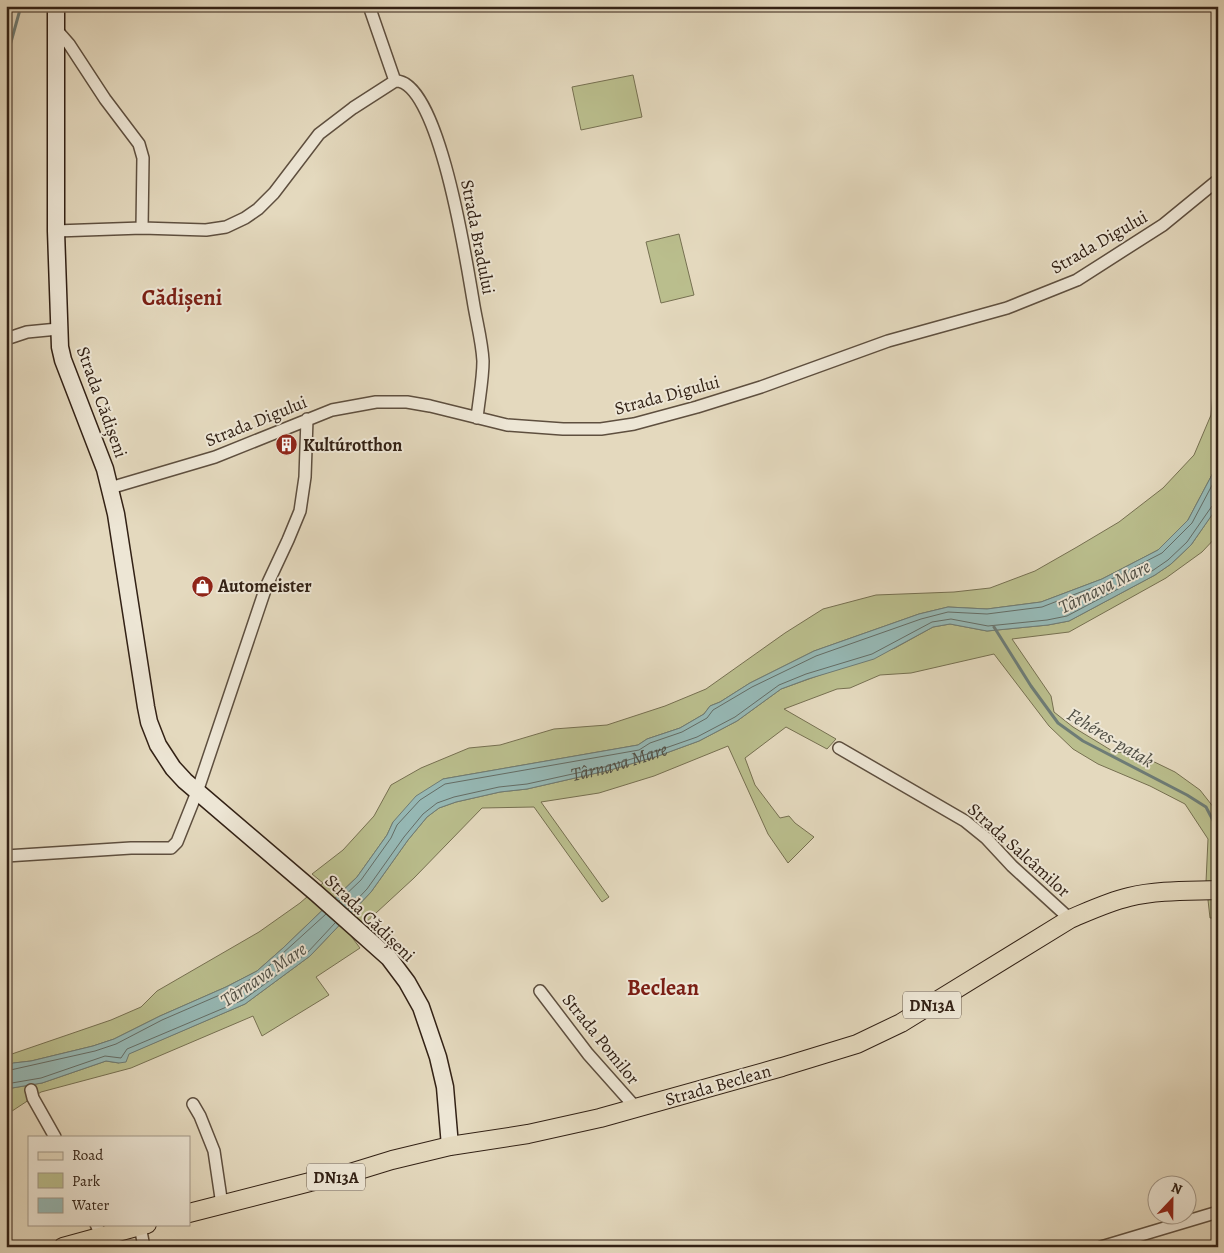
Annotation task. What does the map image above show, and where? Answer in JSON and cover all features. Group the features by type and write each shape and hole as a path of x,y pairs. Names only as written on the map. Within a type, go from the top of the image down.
{"main road":[{"name":"Strada Cădișeni","path":"56,6 56,231 58,329 62,360 106,469 116,514 149,722 164,755 173,768 196,792 316,893 389,958 408,982 421,1007 438,1057 445,1087 450,1146"},
{"name":"Strada Beclean","path":"190,1214 450,1146 528,1134 636,1108 857,1044 874,1037 942,999 1070,919 1093,909 1129,897 1173,891 1218,890"},
{"path":"64,1247 98,1230 135,1226"}],"street":[{"path":"56,231 142,228 206,230 226,227 245,218 274,193 319,134 353,108 395,82 369,6"},
{"path":"55,28 69,44 138,144 143,158 142,228"},
{"name":"Strada Bradului","path":"395,82 400,81 411,88 420,101 432,124 452,188 483,360 477,418"},
{"name":"Strada Digului","path":"110,488 215,457 307,419 348,406 392,402 430,406 507,425 534,428 601,429 634,424 697,407 761,387 888,341 1007,308 1077,280 1163,226 1218,180"},
{"path":"6,338 26,332 58,329"},
{"path":"6,856 131,848 171,848 177,842 266,587 300,511 305,477 307,419"},
{"name":"Strada Salcâmilor","path":"839,748 965,821 986,838 1012,866 1070,919"},
{"name":"Strada Pomilor","path":"540,991 588,1054 636,1108"},
{"path":"31,1090 33,1098 54,1136"},
{"path":"193,1104 214,1151 222,1205"},
{"path":"1101,1247 1218,1212"},
{"path":"144,1226 144,1247"}],"green space":[{"path":"633,75 642,117 581,130 572,87"},
{"path":"679,234 694,295 661,303 646,242"},
{"path":"1218,334 1218,458 1215,469 1188,520 1158,550 1102,579 1041,602 987,609 948,607 919,614 814,651 750,683 720,702 710,706 704,714 680,728 647,739 638,745 443,779 393,822 387,835 357,877 257,971 114,1039 31,1061 14,1063 6,1067 6,1056 111,1020 141,1007 157,991 259,932 300,903 323,883 312,874 343,850 374,816 391,785 421,768 469,748 500,745 554,729 607,725 665,706 706,689 785,633 823,609 876,595 954,592 990,588 1035,571 1119,522 1163,488 1194,455 1211,415"},
{"path":"1218,506 1218,535 1202,552 1166,578 1069,632 1012,639 1051,696 1054,712 1073,727 1114,752 1136,753 1175,772 1200,790 1218,813 1218,918 1210,918 1206,882 1208,839 1185,804 1150,786 1098,764 1073,749 1049,726 994,654 911,673 880,675 850,688 837,689 784,709 836,739 827,749 786,727 745,758 755,785 780,818 789,816 795,823 814,837 788,863 768,834 728,746 654,776 599,793 541,802 609,897 602,902 534,807 482,808 414,878 351,936 360,948 316,977 329,995 262,1036 253,1016 131,1068 41,1092 6,1115 6,1089 42,1083 106,1061 119,1063 128,1054 245,1004 310,956 371,892 408,840 427,817 439,808 500,792 527,789 610,770 658,756 699,741 737,721 781,689 895,648 933,627 950,624 987,631 1069,621 1155,575 1171,564 1191,545"}],"water":[{"name":"Târnava Mare","path":"1218,458 1218,506 1191,545 1171,564 1155,575 1069,621 987,631 950,624 933,627 874,659 781,689 737,721 699,741 658,756 610,770 527,789 500,792 439,808 427,817 408,840 371,892 310,956 245,1004 129,1054 126,1062 106,1061 42,1083 6,1089 6,1067 13,1063 31,1061 114,1039 257,971 357,877 387,835 393,822 416,796 443,779 638,745 647,739 680,728 704,714 710,706 720,702 750,683 814,651 919,614 948,607 987,609 1041,602 1102,579 1158,550 1188,520 1215,469"}],"waterway":[{"path":"6,60 21,6"},
{"name":"Fehéres-patak","path":"994,627 1031,686 1058,723 1083,741 1187,795 1206,807 1218,830"}],"place":[{"name":"Kultúrotthon","path":"287,445"},
{"name":"Automeister","path":"202,586"}],"district":[{"name":"Cădișeni","path":"182,297"},
{"name":"Beclean","path":"663,987"}]}
